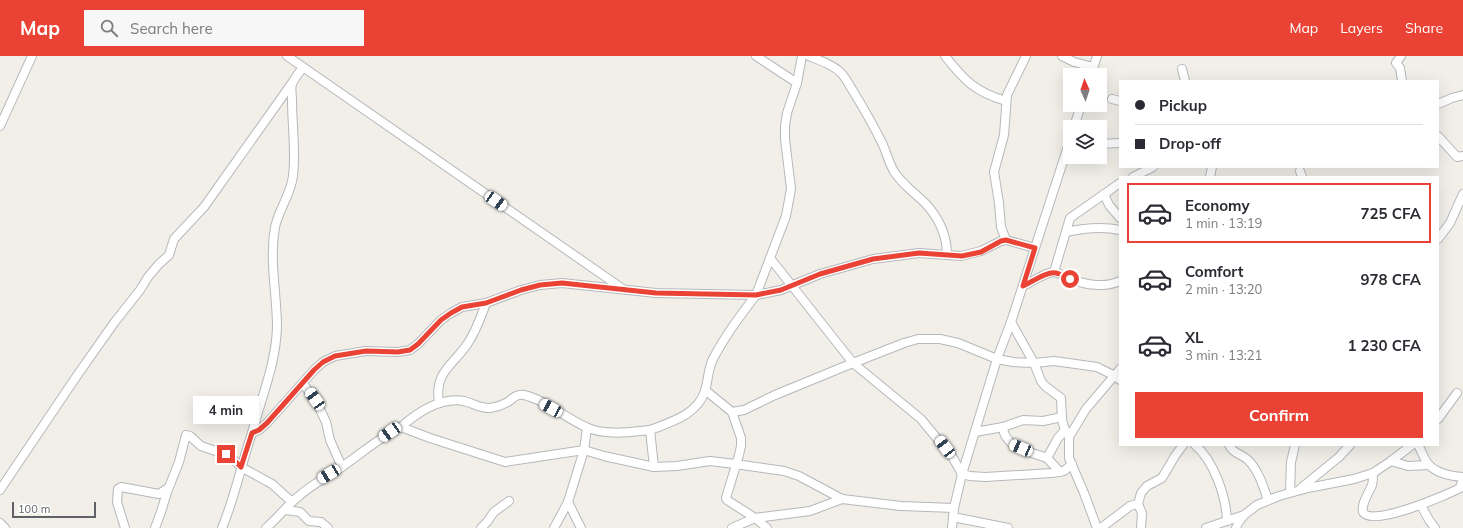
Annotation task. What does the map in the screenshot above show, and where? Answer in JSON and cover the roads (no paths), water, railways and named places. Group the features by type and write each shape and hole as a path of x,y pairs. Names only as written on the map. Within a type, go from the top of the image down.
{"street":[{"path":"0,126 32,56"},
{"path":"287,56 625,291"},
{"path":"756,56 797,83"},
{"path":"266,528 286,510 298,496 317,482 342,467 390,432 402,427 413,417 439,403 450,400 463,401 488,408 499,406 518,395 523,395 536,399 587,428 623,433 650,430 677,420 697,405 705,390 712,362 733,326 756,295 786,216 791,189 785,139 785,126 787,113 797,83 802,56"},
{"path":"809,56 826,63 842,73 871,119 895,173 937,218 946,240 947,256"},
{"path":"945,56 969,84 993,97 1006,101"},
{"path":"1006,240 1001,227 994,172 1004,135 1006,101 1010,89 1026,56"},
{"path":"1062,56 1086,68"},
{"path":"1093,68 1097,56"},
{"path":"1401,56 1396,63 1400,68 1402,80"},
{"path":"0,490 114,323 159,264 169,256 174,239 204,207 303,67"},
{"path":"1182,69 1184,80"},
{"path":"222,528 235,492 241,467 271,368 275,348 277,327 273,273 273,248 276,227 292,178 294,163 292,83"},
{"path":"1439,104 1452,98 1463,96"},
{"path":"1439,137 1457,157 1463,156"},
{"path":"1107,144 1119,143"},
{"path":"952,528 954,508 962,474 997,359 1011,322 1064,164"},
{"path":"1135,176 1150,168"},
{"path":"1054,272 1070,218 1119,184"},
{"path":"1104,194 1109,205 1119,217"},
{"path":"1439,238 1450,223 1463,194"},
{"path":"1066,232 1086,228 1119,230"},
{"path":"252,433 259,430 267,423 278,409 323,362 335,356 360,352 398,352 410,350 418,344 441,320 462,307 486,303 521,290 540,285 586,285 625,291 687,294 756,295 772,292 820,274 873,259 919,253 962,256 976,253 1006,240 1035,248"},
{"path":"770,258 852,363 921,419 953,458 962,474"},
{"path":"1023,286 1054,272 1085,284 1111,284 1119,281"},
{"path":"439,403 437,391 443,372 467,345 478,324 486,303"},
{"path":"1011,322 1034,363 1041,381 1045,386 1061,398 1062,416 1067,434 1069,458 1097,528"},
{"path":"732,412 744,410 775,395 852,363 904,343 918,340 940,339 958,343 997,359 1034,363 1054,361 1097,367 1118,375 1099,392 1067,434 1058,438 1047,458"},
{"path":"302,384 315,399 326,422 330,440 342,467"},
{"path":"705,390 732,412 741,438 741,446 726,498 767,528"},
{"path":"1439,418 1457,393"},
{"path":"975,432 1003,428 1023,420 1043,420 1062,416"},
{"path":"402,427 430,438 505,462 584,450 654,467 710,462 736,464 784,471 799,476 842,498 901,506 954,508"},
{"path":"554,528 568,502 584,450 587,428"},
{"path":"1003,428 1003,434 1013,444 1047,458 1060,472"},
{"path":"650,430 654,467"},
{"path":"154,528 179,462 186,435 190,436 201,446 230,456 241,467 272,484 292,502"},
{"path":"1141,528 1142,513 1138,504 1143,489 1162,478 1182,446"},
{"path":"1230,446 1233,452 1245,457 1253,466 1260,478 1268,500"},
{"path":"1290,492 1291,470 1295,446"},
{"path":"1299,490 1339,457 1349,446"},
{"path":"1206,528 1244,515 1268,500 1290,492 1354,479 1373,473 1411,446"},
{"path":"1373,473 1372,486 1363,507 1363,512 1370,518 1381,518 1422,507 1462,490 1463,478 1445,475 1429,465 1419,446"},
{"path":"1201,447 1217,480 1225,502 1227,521"},
{"path":"1391,461 1408,466 1418,467 1429,465"},
{"path":"962,474 985,477 1060,472 1072,464"},
{"path":"125,528 117,502 118,489 121,487 159,494 168,488"},
{"path":"732,528 755,518 810,511 842,498"},
{"path":"481,528 494,512 509,501"},
{"path":"568,502 581,528"},
{"path":"1101,528 1130,506 1138,504"},
{"path":"1422,507 1435,528"},
{"path":"286,510 300,512 309,521 321,522 328,528"},
{"path":"1236,528 1244,515"},
{"path":"953,517 1008,528"},
{"path":"0,523 5,528"}]}
